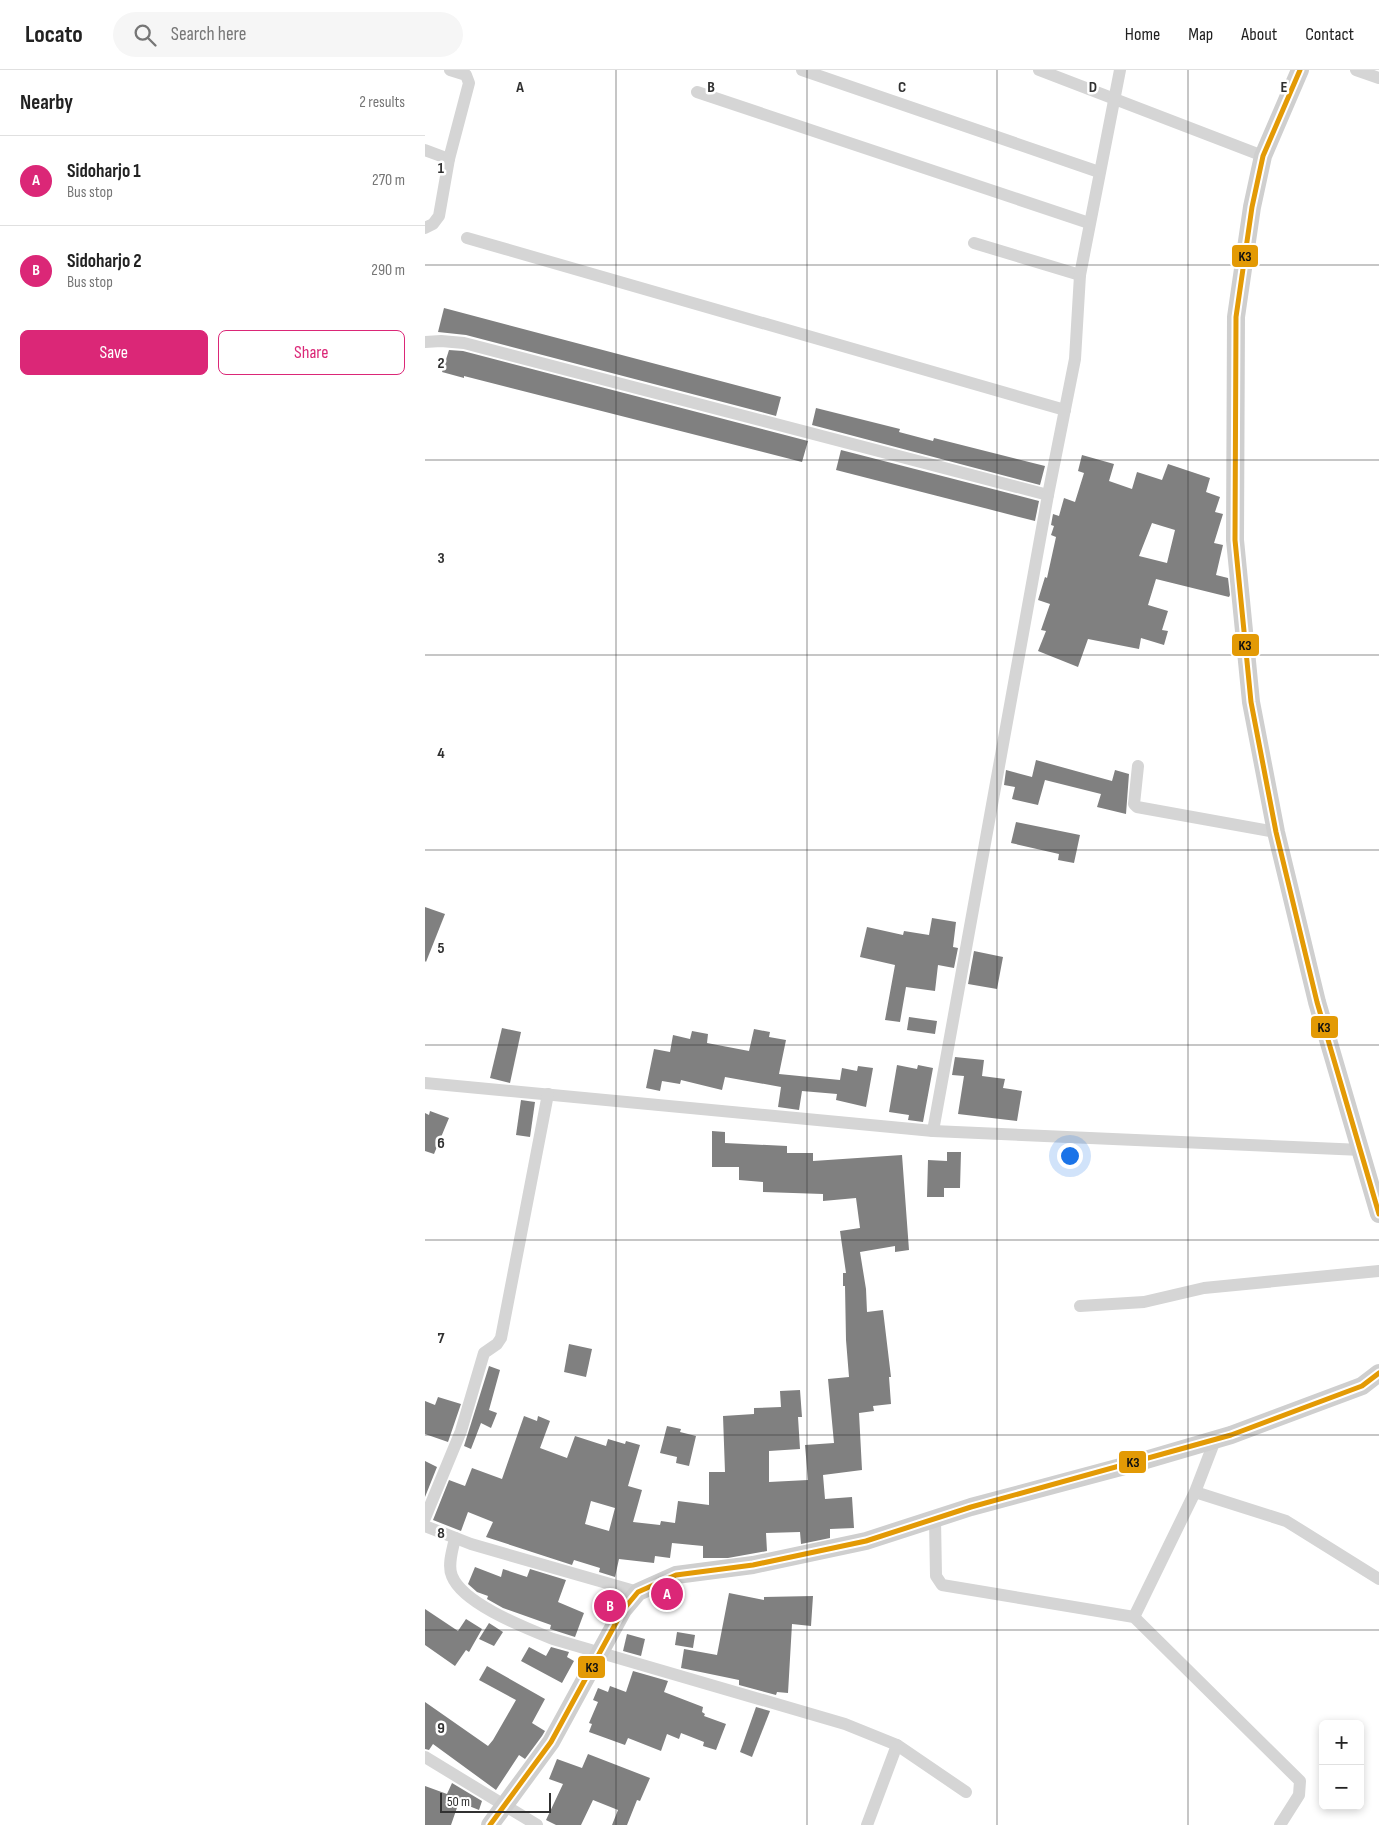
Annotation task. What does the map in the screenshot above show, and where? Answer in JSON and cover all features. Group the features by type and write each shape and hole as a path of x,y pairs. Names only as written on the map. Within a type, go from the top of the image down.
{"main road":[{"path":"1300,70 1263,156 1252,207 1236,317 1235,540 1251,702 1276,832 1317,1002 1343,1093 1362,1150 1379,1214"},
{"path":"490,1825 551,1742 623,1610 638,1592 676,1575 753,1565 857,1543 1215,1440 1362,1386 1379,1373"}],"street":[{"path":"425,228 433,224 439,216 449,159 469,83 466,75 450,70"},
{"path":"802,70 1099,172"},
{"path":"1039,70 1263,156"},
{"path":"933,1130 1048,495 1075,359 1080,275 1113,98 1120,70"},
{"path":"1356,70 1379,78"},
{"path":"697,92 1089,223"},
{"path":"425,150 449,159"},
{"path":"467,238 1065,410"},
{"path":"974,243 1080,275"},
{"path":"425,342 464,343 1048,495"},
{"path":"1138,766 1133,797 1134,804 1137,807 1276,832"},
{"path":"425,1083 933,1130 1362,1150"},
{"path":"425,1518 461,1431 485,1353 497,1344 501,1338 548,1094"},
{"path":"1080,1306 1144,1302 1203,1288 1379,1270"},
{"path":"1134,1617 1195,1492 1215,1440"},
{"path":"1195,1492 1287,1521 1379,1579"},
{"path":"935,1519 936,1576 942,1585 1134,1617 1300,1781 1299,1795 1280,1825"},
{"path":"425,1526 455,1538 638,1592"},
{"path":"455,1538 450,1562 451,1576 462,1590 484,1606 514,1622 553,1639 845,1724 897,1745 966,1792"},
{"path":"867,1825 897,1745"},
{"path":"425,1757 537,1825"}],"building":[{"path":"444,308 781,397 776,416 466,335 438,332"},
{"path":"449,350 463,351 808,441 802,462 464,376 464,378 442,372"},
{"path":"816,408 900,429 899,432 933,441 934,438 1045,466 1040,485 812,425"},
{"path":"841,450 1039,501 1035,521 836,470"},
{"path":"1082,455 1114,464 1109,481 1132,489 1137,472 1162,480 1168,464 1210,478 1206,492 1220,497 1215,512 1223,514 1214,543 1223,545 1216,575 1228,578 1229,597 1156,579 1148,605 1168,611 1162,630 1168,631 1164,645 1141,638 1139,649 1088,639 1078,667 1038,651 1046,631 1041,630 1050,604 1038,600 1045,577 1047,578 1056,537 1051,535 1054,526 1051,525 1053,514 1059,516 1064,498 1075,502 1084,473 1078,471","holes":["1152,523 1175,530 1167,563 1139,556"]},
{"path":"1036,760 1112,781 1115,770 1129,774 1126,814 1097,807 1101,794 1045,780 1038,805 1012,799 1015,787 1004,785 1006,770 1032,777"},
{"path":"1016,822 1080,835 1074,863 1058,860 1059,854 1011,843"},
{"path":"425,907 445,914 426,962 425,961"},
{"path":"932,918 956,922 953,947 958,948 954,968 938,965 935,991 906,987 900,1022 885,1020 895,965 860,957 867,927 903,935 904,931 929,935"},
{"path":"974,951 1003,957 997,989 968,984"},
{"path":"909,1017 937,1021 935,1034 907,1030"},
{"path":"502,1028 521,1032 510,1083 490,1078"},
{"path":"754,1029 770,1032 769,1037 786,1040 779,1074 840,1080 842,1068 857,1071 858,1066 873,1068 866,1107 836,1100 837,1094 802,1091 799,1110 778,1107 781,1087 725,1077 722,1090 681,1080 680,1084 662,1081 660,1091 646,1088 654,1049 670,1052 673,1035 690,1039 692,1031 708,1034 707,1043 749,1051"},
{"path":"955,1057 984,1060 982,1076 1005,1079 1003,1088 1022,1091 1017,1121 958,1114 964,1076 952,1075"},
{"path":"897,1065 917,1069 918,1065 933,1068 923,1122 908,1120 909,1115 889,1112"},
{"path":"521,1100 535,1102 530,1137 516,1135"},
{"path":"430,1111 449,1118 434,1154 425,1151 425,1113 429,1115"},
{"path":"712,1131 725,1132 725,1143 787,1146 787,1153 813,1153 813,1161 902,1155 909,1250 895,1252 895,1246 860,1252 866,1289 867,1312 883,1310 891,1377 889,1377 891,1404 873,1406 874,1411 859,1413 862,1470 823,1475 825,1499 852,1497 854,1528 830,1529 830,1538 801,1544 800,1532 766,1533 767,1551 728,1558 703,1558 703,1546 672,1543 670,1558 655,1556 654,1563 619,1559 615,1577 599,1572 600,1568 574,1560 572,1565 486,1537 493,1522 468,1512 461,1531 433,1520 449,1480 465,1486 472,1468 502,1479 524,1416 537,1421 538,1416 550,1421 540,1448 567,1458 575,1436 606,1446 608,1439 625,1444 626,1441 640,1445 628,1486 642,1490 633,1522 660,1525 661,1521 675,1523 678,1501 709,1505 709,1472 725,1472 723,1416 754,1414 754,1408 781,1407 780,1391 800,1390 802,1417 798,1417 800,1449 769,1451 769,1482 808,1480 805,1445 834,1443 828,1379 849,1377 845,1286 843,1286 843,1273 846,1273 840,1231 860,1228 856,1198 823,1201 823,1194 763,1192 763,1182 739,1180 739,1167 712,1167","holes":["591,1501 615,1508 609,1531 585,1524"]},
{"path":"947,1152 961,1152 960,1188 944,1188 944,1197 927,1197 928,1160 947,1161"},
{"path":"569,1344 592,1349 586,1377 564,1372"},
{"path":"489,1366 500,1370 489,1410 497,1413 491,1428 481,1423 471,1449 464,1446"},
{"path":"438,1397 461,1404 448,1442 425,1434 425,1401 435,1405"},
{"path":"667,1426 681,1429 680,1432 696,1436 689,1466 676,1463 677,1457 660,1453"},
{"path":"425,1461 437,1467 425,1497"},
{"path":"475,1567 501,1577 503,1569 527,1577 530,1569 566,1580 558,1602 584,1613 575,1637 550,1629 551,1625 503,1608 487,1599 488,1596 477,1592 468,1584"},
{"path":"729,1593 764,1600 764,1597 813,1596 811,1626 792,1624 788,1693 777,1692 776,1695 739,1685 739,1680 681,1668 684,1649 717,1655"},
{"path":"425,1609 458,1631 466,1619 482,1629 469,1652 466,1650 455,1666 425,1645"},
{"path":"489,1623 503,1632 494,1646 479,1639"},
{"path":"677,1632 695,1635 693,1648 675,1645"},
{"path":"627,1634 645,1639 641,1656 623,1651"},
{"path":"529,1647 546,1656 551,1647 569,1652 567,1657 574,1661 562,1683 521,1661"},
{"path":"487,1666 545,1699 532,1723 545,1731 525,1759 519,1755 496,1790 433,1744 429,1750 425,1749 425,1702 488,1746 493,1740 516,1700 479,1680"},
{"path":"633,1671 668,1681 664,1692 703,1707 702,1712 705,1714 704,1716 726,1724 716,1750 703,1746 704,1742 681,1733 679,1739 667,1734 661,1751 628,1738 625,1745 589,1732 592,1724 589,1723 598,1702 593,1700 598,1688 608,1692 610,1686 626,1692"},
{"path":"756,1707 770,1711 752,1757 740,1752"},
{"path":"588,1754 650,1778 640,1801 637,1800 627,1825 612,1825 618,1810 593,1800 581,1825 556,1825 546,1820 563,1784 549,1779 557,1759 582,1768"},
{"path":"452,1783 482,1801 479,1810 459,1802 451,1825 425,1825 425,1786 447,1794"}],"transit line":[{"name":"K3","path":"1300,70 1263,156 1252,207 1236,317 1235,540 1251,702 1276,832 1317,1002 1379,1214"},
{"name":"K3","path":"490,1825 551,1742 623,1610 638,1592 676,1575 753,1565 866,1541 971,1507 1231,1435 1362,1386 1379,1373"}],"place":[{"name":"Sidoharjo 1","path":"667,1594"},
{"name":"Sidoharjo 2","path":"610,1606"}]}
